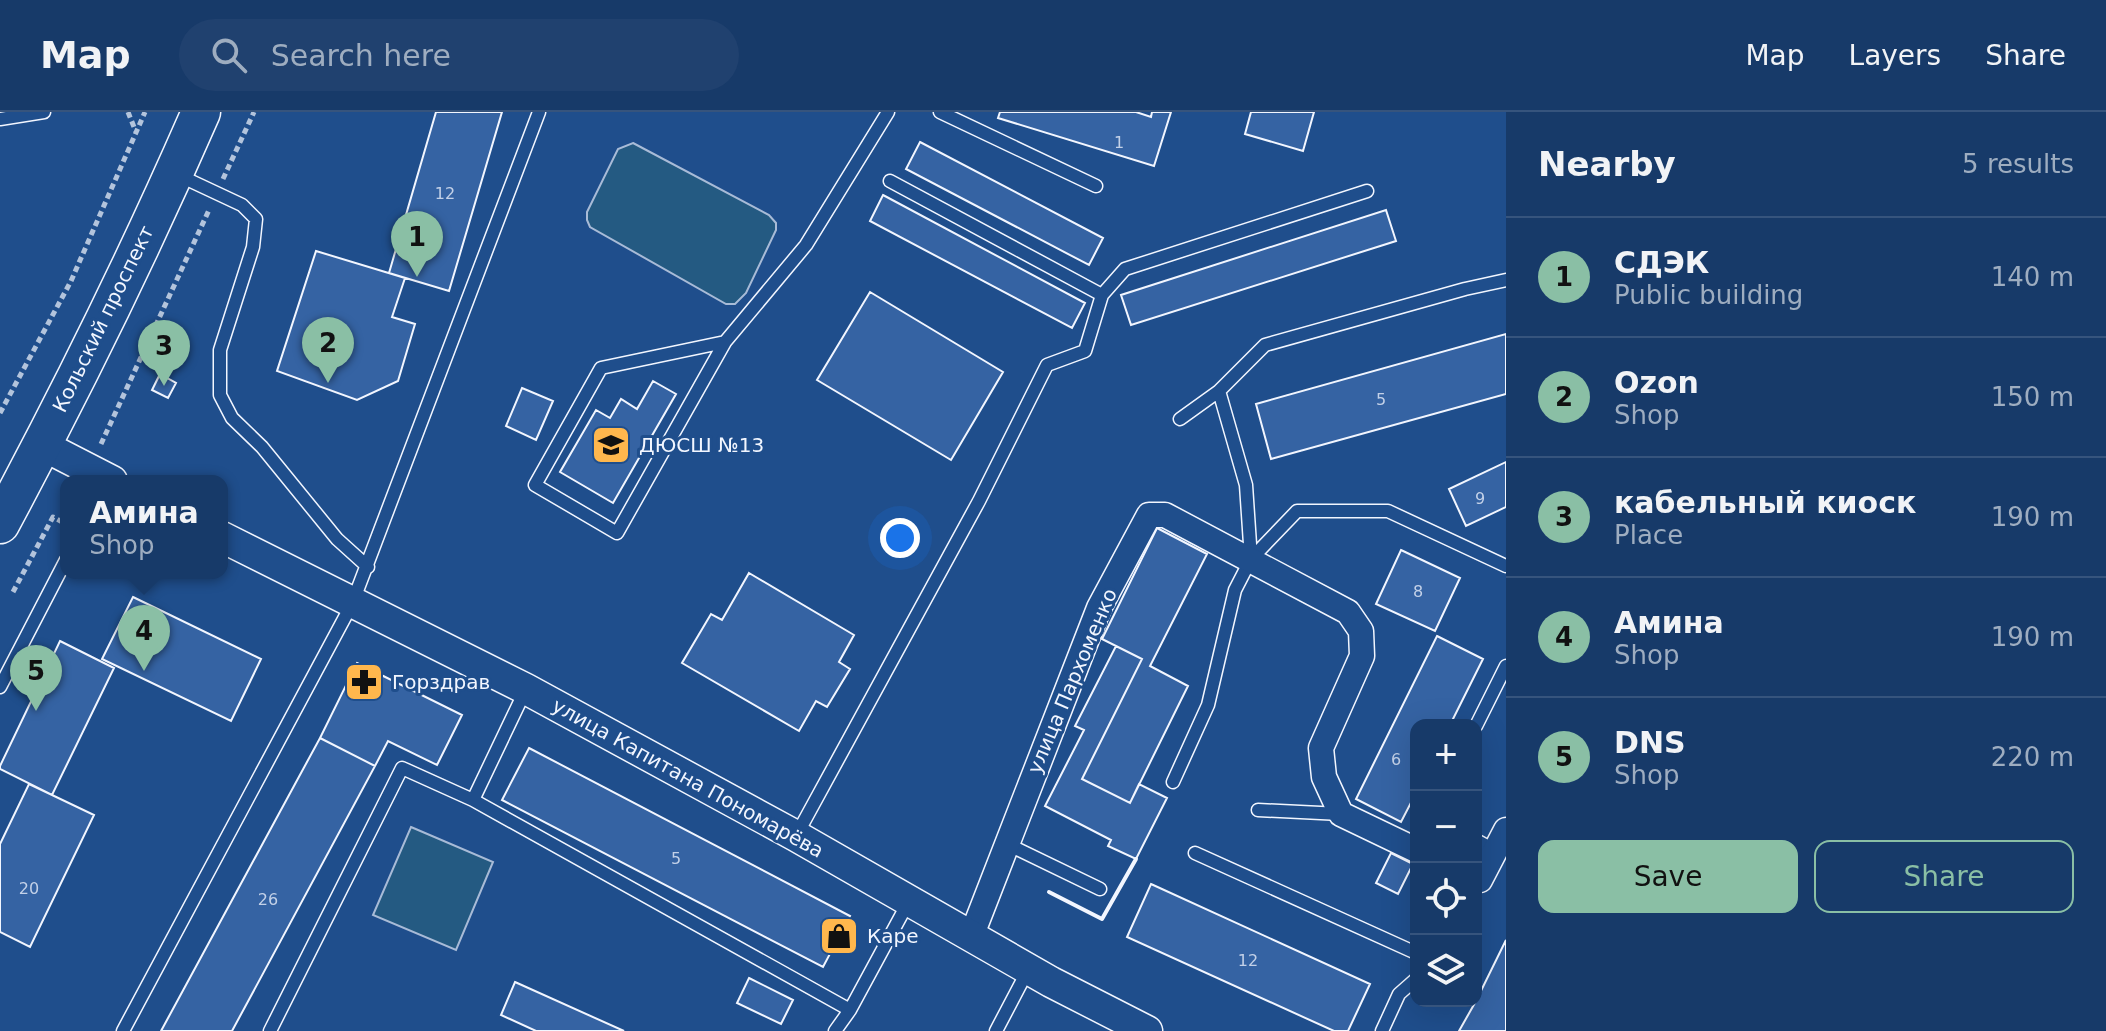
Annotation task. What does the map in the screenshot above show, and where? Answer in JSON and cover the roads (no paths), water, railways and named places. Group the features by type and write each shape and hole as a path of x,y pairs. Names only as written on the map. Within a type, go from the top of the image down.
{"main road":[{"name":"Кольский проспект","path":"0,524 42,445 201,112"}],"street":[{"path":"42,445 100,475"},
{"name":"улица Пархоменко","path":"971,937 1099,608 1149,515 1165,515 1348,612 1361,631 1362,656 1321,748 1324,777 1341,814"},
{"name":"улица Капитана Пономарёва","path":"228,540 526,689 796,836 1029,969 1147,1031"},
{"path":"1341,814 1410,847"},
{"path":"1482,869 1493,840"}],"lane":[{"path":"0,119 44,112"},
{"path":"123,1031 352,604 539,112"},
{"path":"725,342 601,368 535,485 617,533 725,342 806,245 888,112"},
{"path":"940,112 1096,186"},
{"path":"174,173 242,205 256,219 253,247 220,350 220,395 232,418 262,447 337,539 368,567"},
{"path":"890,181 1102,295"},
{"path":"796,836 979,501 1047,365 1085,351 1102,295 1125,269 1367,191"},
{"path":"1180,419 1219,391 1265,345 1506,280"},
{"path":"1219,391 1246,485 1251,559"},
{"path":"1173,782 1208,705 1235,590 1251,559 1297,511 1388,511 1506,566"},
{"path":"0,687 60,572"},
{"path":"1480,719 1506,666"},
{"path":"473,800 526,689"},
{"path":"270,1031 402,768 473,800 850,1010"},
{"path":"1258,810 1341,814"},
{"path":"1005,843 1100,889"},
{"path":"1195,853 1410,950"},
{"path":"835,1031 850,1010 909,901"},
{"path":"996,1031 1029,969"},
{"path":"1382,1031 1399,994 1410,984"}],"place":[{"name":"СДЭК","path":"417,277"},
{"name":"Ozon","path":"328,383"},
{"name":"кабельный киоск","path":"164,386"},
{"name":"ДЮСШ №13","path":"611,445"},
{"name":"Амина","path":"144,671"},
{"name":"Горздрав","path":"364,682"},
{"name":"DNS","path":"36,711"},
{"name":"Каре","path":"839,936"}]}
